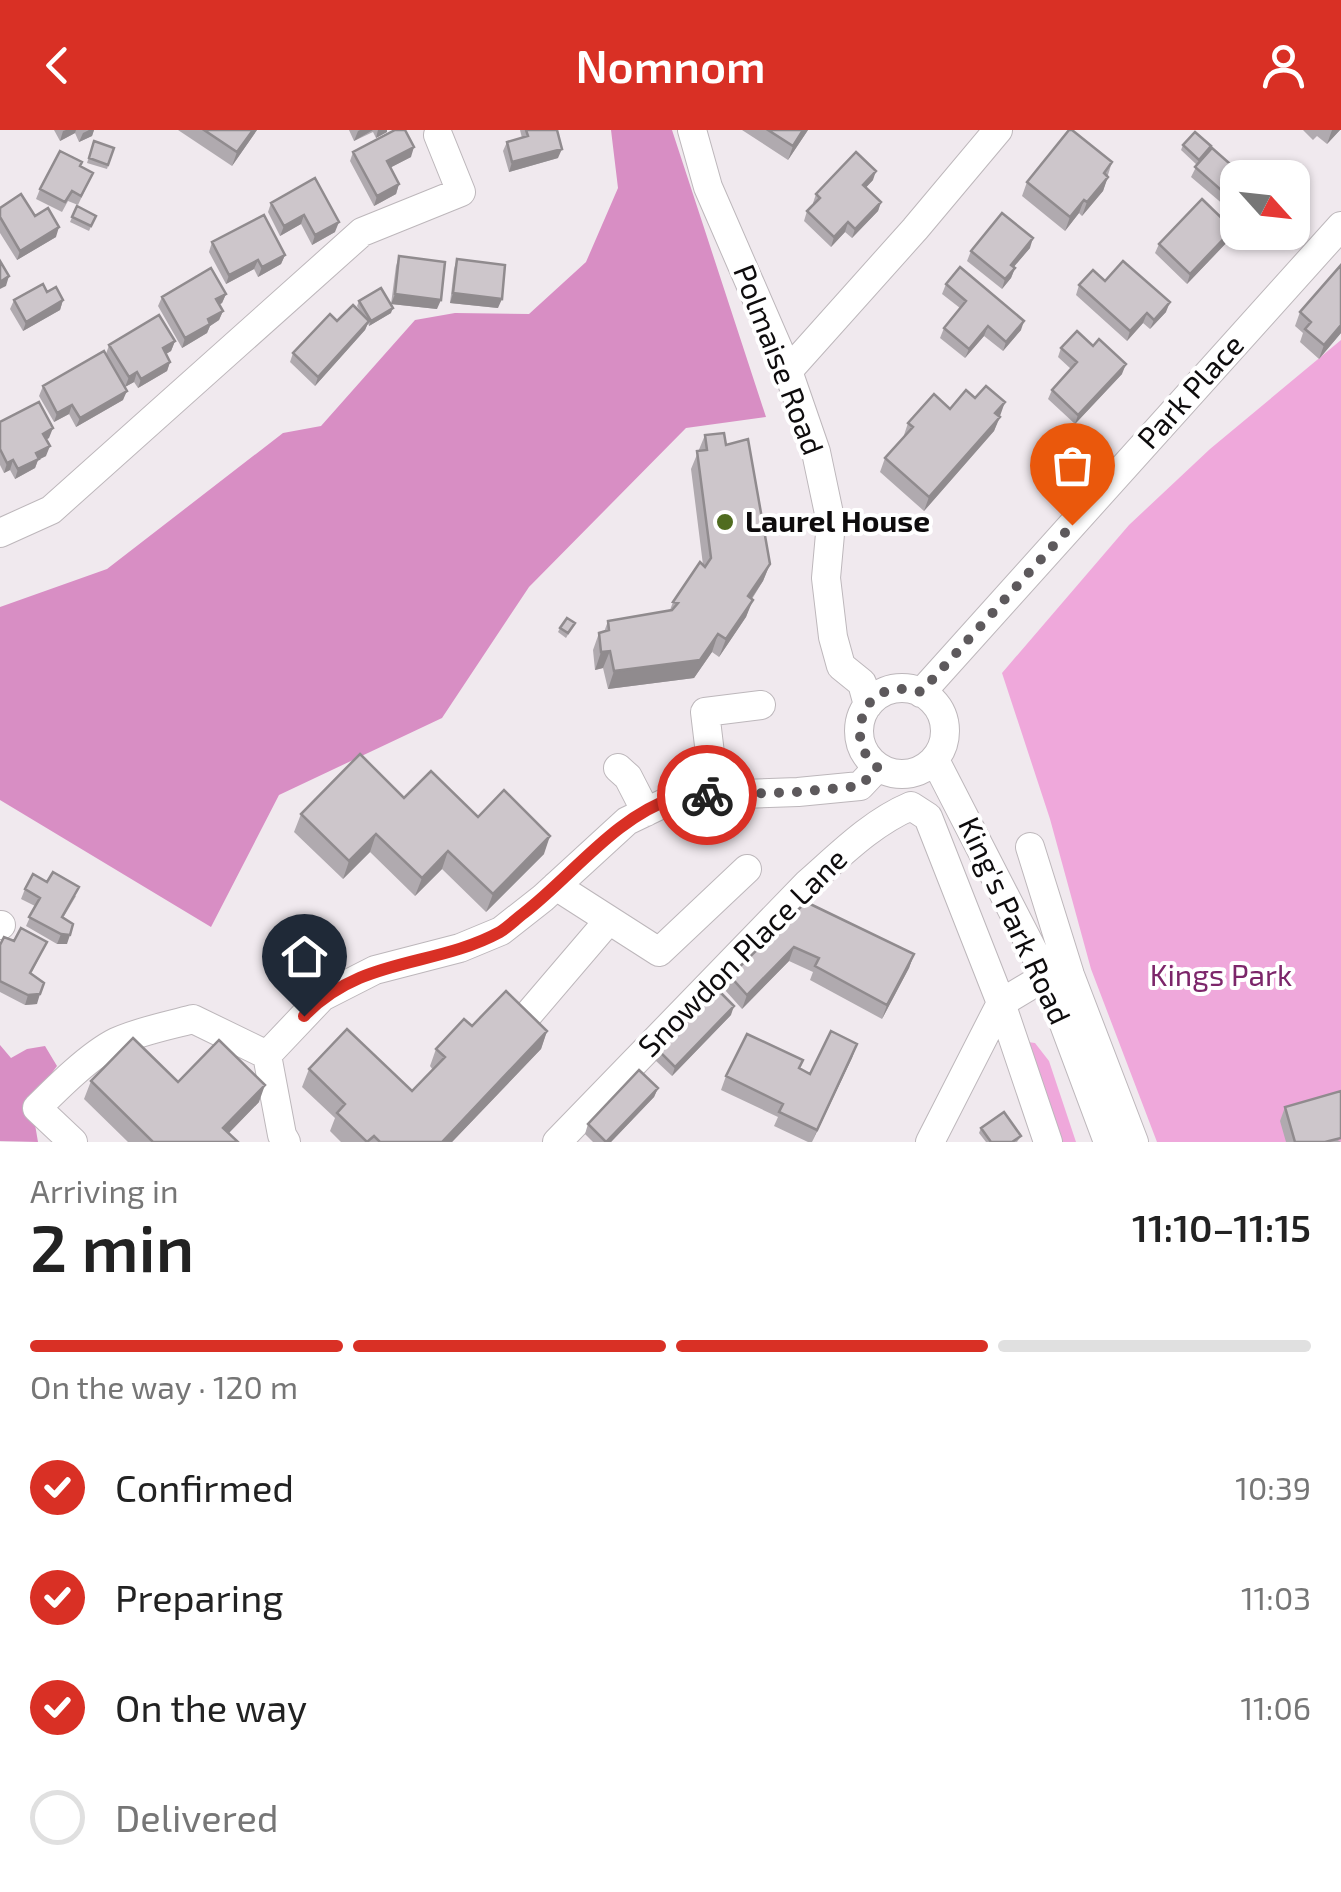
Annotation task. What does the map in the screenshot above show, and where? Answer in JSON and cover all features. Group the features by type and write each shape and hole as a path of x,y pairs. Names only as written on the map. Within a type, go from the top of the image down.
{"street":[{"name":"Polmaise Road","path":"692,130 708,187 788,371 816,452 831,523 826,578 833,637 841,666 862,683 868,705"},
{"path":"788,371 998,130"},
{"path":"0,533 51,510 362,232 461,192 438,135"},
{"name":"Park Place","path":"921,692 1341,226"},
{"path":"906,688 932,700 944,720 944,742 935,760 918,772 902,775 878,768 860,742 861,718 868,705 890,690 906,688"},
{"path":"715,794 705,712 760,705"},
{"name":"King's Park Road","path":"935,760 1046,976 1108,1142"},
{"path":"618,768 628,777 646,812"},
{"path":"266,1055 322,996 375,970 460,948 500,931 628,821 679,796 860,786 878,768"},
{"name":"Snowdon Place Lane","path":"557,1142 808,883 892,814 911,806 928,817 1001,1003 1048,1142"},
{"path":"1030,848 1070,975 1134,1142"},
{"path":"556,886 659,952 748,868"},
{"path":"527,1016 609,920"},
{"path":"930,1142 1001,1003 1046,976"},
{"path":"73,1142 36,1108 114,1044 192,1019 266,1055"},
{"path":"266,1055 286,1142"}],"green space":[{"name":"Kings Park","path":"1341,340 1341,1142 1157,1142 1091,969 1050,819 1002,673 1129,525 1210,449"},
{"path":"1021,1041 1035,1043 1049,1061 1076,1142 1051,1142"}],"shaded area":[{"path":"611,130 672,130 766,417 686,428 529,587 442,718 279,795 211,927 0,800 0,607 107,569 283,433 321,426 415,320 455,313 529,314 586,262 618,188"},
{"path":"0,1045 11,1058 27,1049 45,1046 57,1066 31,1101 38,1142 0,1141"}],"building":[{"path":"204,130 253,130 237,152"},
{"path":"395,130 405,130 414,147 387,161 399,184 377,196 353,152"},
{"path":"526,130 557,130 562,149 512,162 507,142 528,136"},
{"path":"768,130 803,130 793,146"},
{"path":"1069,130 1112,162 1104,173 1108,177 1070,217 1027,182"},
{"path":"1195,132 1211,146 1199,160 1183,145"},
{"path":"94,141 114,148 108,165 89,158"},
{"path":"1212,148 1226,160 1220,160 1220,189 1195,167"},
{"path":"60,151 82,162 80,166 93,173 81,196 72,191 65,202 40,189"},
{"path":"856,152 876,171 863,185 881,202 855,229 848,222 834,237 807,211 820,198 816,194"},
{"path":"315,178 339,222 315,235 304,215 284,226 271,203"},
{"path":"21,194 35,216 48,208 59,227 20,251 0,217 0,208"},
{"path":"1202,199 1220,216 1220,243 1190,274 1159,244"},
{"path":"77,206 96,216 91,226 72,217"},
{"path":"1002,213 1033,238 1005,279 971,251"},
{"path":"264,215 285,255 262,267 258,260 229,275 212,242"},
{"path":"399,256 445,262 441,300 395,294"},
{"path":"457,259 505,265 502,299 453,293"},
{"path":"0,261 9,276 0,282"},
{"path":"1123,261 1170,302 1154,320 1147,313 1130,331 1079,285 1093,270 1105,281"},
{"path":"1341,265 1341,325 1324,345 1305,329 1311,322 1300,312"},
{"path":"960,267 1024,321 1006,342 988,326 969,349 944,328 966,301 946,284"},
{"path":"211,268 226,294 216,299 223,311 208,319 210,324 185,338 162,297"},
{"path":"43,284 47,292 56,287 63,300 26,322 14,300"},
{"path":"381,288 393,308 371,321 359,301"},
{"path":"353,305 369,321 318,377 293,353 330,314 337,321"},
{"path":"159,315 175,341 163,348 170,362 141,379 137,372 129,377 109,345"},
{"path":"1077,331 1093,346 1099,339 1126,364 1078,415 1052,390 1077,362 1061,348"},
{"path":"104,351 127,391 80,418 72,405 57,413 43,386"},
{"path":"986,386 1005,402 995,413 1000,417 929,497 885,458 913,427 908,423 934,394 950,409 966,390 975,398"},
{"path":"39,402 53,428 43,434 50,446 36,453 39,459 18,469 13,460 7,463 0,449 0,422"},
{"name":"Laurel House","path":"724,433 726,445 748,439 770,564 748,596 753,600 726,639 718,634 700,660 614,671 610,651 601,652 599,633 609,630 608,621 672,610 678,603 673,602 700,562 705,567 711,558 697,451 707,450 705,435"},
{"path":"567,618 575,623 568,633 560,628"},
{"path":"360,754 404,798 431,771 478,817 504,790 550,836 493,894 448,851 422,878 376,834 349,861 301,814"},
{"path":"53,872 79,887 62,917 73,924 70,935 29,917 40,898 25,889 33,874 47,882"},
{"path":"806,902 914,954 887,1005 815,966 819,958 794,947 747,995 730,976"},
{"path":"21,928 47,942 30,973 44,983 40,994 28,995 0,981 0,945 4,937 14,941"},
{"path":"718,990 734,1006 675,1067 659,1051"},
{"path":"506,991 547,1031 442,1142 380,1142 374,1136 367,1142 337,1113 345,1104 309,1069 347,1029 412,1091 445,1057 436,1049 464,1019 472,1026"},
{"path":"831,1031 857,1044 817,1130 779,1112 783,1104 726,1076 747,1034 803,1060 799,1068 810,1074"},
{"path":"133,1038 178,1082 219,1040 265,1085 223,1128 238,1142 153,1142 91,1081"},
{"path":"639,1070 658,1088 606,1142 588,1124"},
{"path":"1341,1091 1341,1138 1295,1142 1285,1107"},
{"path":"1004,1112 1021,1136 1012,1142 991,1142 981,1128"}],"way so far":[{"path":"707,795 860,786 878,768 860,742 861,718 868,705 890,690 906,688 921,692 1072,525"}],"place":[{"name":"Laurel House","path":"725,522"}],"route":[{"path":"304,1016 322,996 375,970 460,948 500,931 628,821 679,796 707,795"}]}
